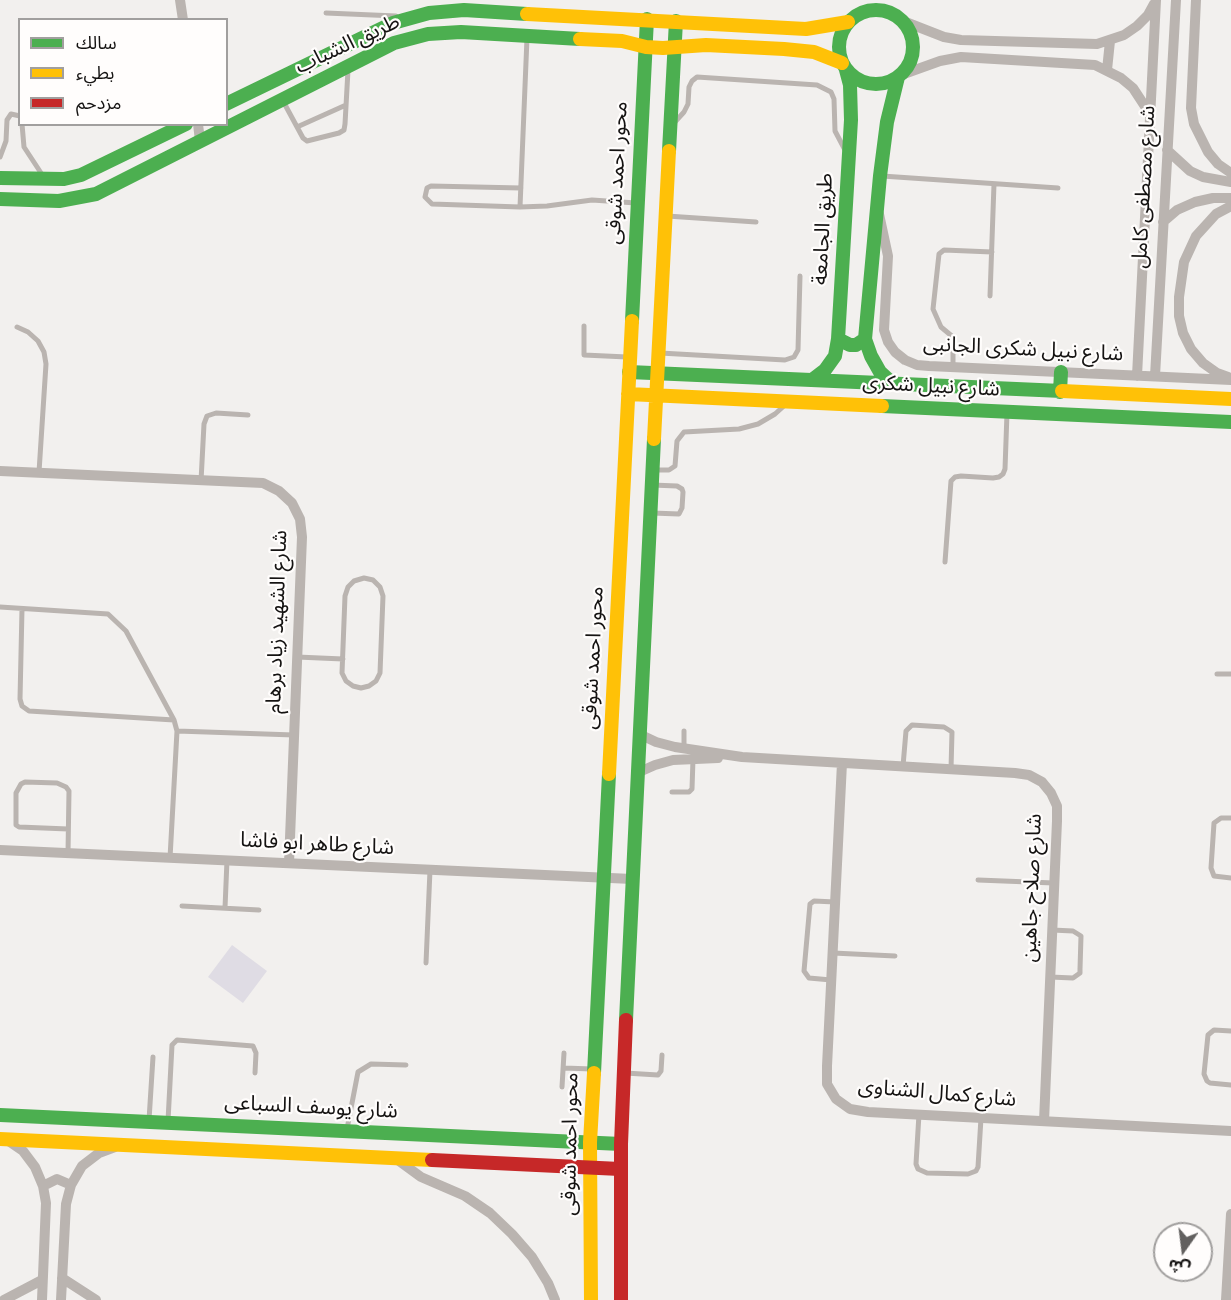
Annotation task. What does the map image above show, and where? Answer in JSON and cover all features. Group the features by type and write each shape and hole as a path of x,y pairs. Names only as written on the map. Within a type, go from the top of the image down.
{"street":[{"path":"180,0 183,18"},
{"path":"851,19 854,0"},
{"path":"894,0 900,18 911,33 914,50 908,67 890,82 871,84 861,81 844,67 839,53 839,42 842,31 851,19 870,10 879,10 900,18 944,37 961,40 1096,44 1124,35 1137,26 1148,15 1156,1"},
{"name":"شارع مصطفى كامل","path":"1155,376 1176,0"},
{"path":"1196,0 1191,108 1194,124 1208,152 1218,164 1231,173"},
{"name":"شارع مصطفى كامل","path":"1137,376 1156,1"},
{"name":"طريق الشباب","path":"228,103 375,31 411,16 429,13 464,10 806,29 828,27 851,19"},
{"name":"محور احمد شوقى","path":"591,1300 590,1142 647,19"},
{"path":"621,1300 620,1169 632,879 676,21"},
{"name":"طريق الشباب","path":"0,199 59,201 96,194 394,43 428,34 461,32 622,41 646,47 675,48 706,45 799,50 829,57 844,67"},
{"path":"1107,70 1110,41"},
{"path":"899,76 961,57 1095,64 1133,88 1150,115"},
{"name":"طريق الجامعة","path":"812,380 825,370 835,356 838,339 851,103 844,67"},
{"path":"893,384 880,372 871,357 865,339 876,206 887,122 899,76"},
{"path":"0,178 45,180 81,176 182,126"},
{"path":"198,126 201,141"},
{"path":"1167,150 1190,171 1203,177 1231,182"},
{"path":"1163,222 1177,210 1195,202 1213,198 1231,198"},
{"name":"شارع نبيل شكرى الجانبى","path":"876,206 884,231 888,256 884,330 888,342 905,360 917,365 1231,379"},
{"path":"1231,206 1216,214 1196,236 1184,262 1179,316 1183,333 1191,349 1203,363 1231,379"},
{"path":"1142,281 1160,282"},
{"path":"838,339 850,345 856,345 865,339"},
{"name":"شارع نبيل شكرى","path":"629,372 1231,399"},
{"path":"1060,392 1061,372"},
{"path":"762,378 762,400"},
{"name":"شارع نبيل شكرى","path":"628,394 1231,422"},
{"name":"شارع الشهيد زياد برهام","path":"0,471 263,483 279,491 292,503 300,519 302,537 289,863"},
{"name":"شارع صلاح جاهين","path":"639,734 656,742 742,757 1029,775 1042,782 1051,793 1057,806 1044,1121"},
{"name":"شارع صلاح جاهين","path":"637,773 673,760 742,757"},
{"name":"شارع كمال الشناوى","path":"842,763 827,1075 827,1084 836,1099 850,1109 1231,1131"},
{"name":"شارع طاهر ابو فاشا","path":"0,850 632,879"},
{"name":"شارع يوسف السباعى","path":"0,1115 621,1144"},
{"path":"134,1146 142,1121"},
{"path":"3,1140 620,1169"},
{"path":"3,1140 23,1151 35,1167 43,1185 46,1203 42,1300"},
{"path":"61,1300 66,1204 71,1185 82,1166 99,1153 120,1145"},
{"path":"394,1158 421,1177 465,1196 490,1213 513,1234 532,1257 548,1283 555,1300"},
{"path":"43,1185 57,1179 71,1185"},
{"path":"1226,1300 1231,1214"},
{"path":"62,1278 96,1300"},
{"path":"4,1300 42,1280"}],"lane":[{"path":"326,13 411,16"},
{"path":"520,207 527,36"},
{"path":"283,99 307,141 339,133 344,130 345,124 348,66"},
{"path":"670,125 684,112 688,104 689,87 697,77 817,84 831,92 834,99 834,131 849,153"},
{"path":"297,127 346,105"},
{"path":"0,157 6,141 7,120 11,114 18,116"},
{"path":"22,126 24,147 45,180"},
{"path":"880,176 1058,188"},
{"path":"990,296 994,184"},
{"path":"521,188 432,186 425,192 428,201 432,204 520,207 592,200 638,203"},
{"path":"666,216 756,222"},
{"path":"953,367 953,337 941,327 933,309 939,254 944,250 992,252"},
{"path":"659,353 785,360 794,357 798,351 800,276"},
{"path":"584,326 584,356 630,357"},
{"path":"17,327 28,332 38,341 44,352 46,364 39,472"},
{"path":"652,470 669,471 675,466 677,441 684,432 739,429 758,424 775,414 790,401"},
{"path":"945,562 951,482 955,477 960,476 993,478 1003,474 1007,411"},
{"path":"201,481 204,424 207,416 216,413 248,415"},
{"path":"650,513 679,514 682,508 683,492 680,487 652,485"},
{"path":"364,578 373,580 380,587 383,596 380,674 369,686 361,688 353,686 346,681 342,673 343,659 345,596 348,587 354,581 364,578"},
{"path":"0,608 108,614 126,630 174,720 177,731 170,858"},
{"path":"22,609 20,699 22,706 29,711 174,720"},
{"path":"297,657 343,659"},
{"path":"1217,674 1231,674"},
{"path":"903,766 906,731 912,725 944,727 952,732 951,769"},
{"path":"177,731 294,735"},
{"path":"684,731 684,748"},
{"path":"672,792 689,792 692,789 693,759"},
{"path":"68,829 16,825 16,792 21,784 25,782 57,783 69,791 68,853"},
{"path":"1231,818 1221,818 1214,823 1211,868 1214,876 1231,878"},
{"path":"225,908 227,860"},
{"path":"426,963 430,870"},
{"path":"978,880 1054,883"},
{"path":"831,980 809,978 804,971 810,904 814,901 835,902"},
{"path":"182,906 259,910"},
{"path":"1050,977 1073,978 1080,974 1082,940 1077,932 1052,930"},
{"path":"832,953 895,956"},
{"path":"1231,1031 1214,1030 1208,1035 1204,1074 1204,1078 1210,1083 1231,1085"},
{"path":"168,1123 174,1042 180,1040 253,1046 256,1053 255,1072"},
{"path":"562,1087 564,1053"},
{"path":"624,1073 658,1075 661,1071 662,1055"},
{"path":"142,1121 153,1057"},
{"path":"347,1131 358,1072 371,1064 406,1065"},
{"path":"564,1068 594,1069"},
{"path":"919,1114 916,1164 918,1168 927,1173 968,1174 976,1171 981,1118"}],"building":[{"path":"232,945 267,971 243,1003 208,977"}],"traffic: fast":[{"path":"228,103 393,23 429,13 464,10 527,14"},
{"path":"869,10 883,10 897,16 907,26 913,40 913,47 913,54 907,68 897,78 883,84 869,84 855,78 845,68 839,54 839,40 845,26 855,16 869,10"},
{"path":"632,321 647,19"},
{"path":"669,151 676,21"},
{"path":"0,199 59,201 96,194 394,43 428,34 461,32 580,39"},
{"path":"812,380 825,370 835,356 838,339 851,120 850,85 846,70"},
{"path":"893,384 880,372 865,339 880,176 887,122 898,77"},
{"path":"0,178 64,179 81,175 182,126"},
{"path":"838,339 850,345 856,345 865,339"},
{"path":"629,372 1062,391"},
{"path":"1060,392 1061,372"},
{"path":"882,406 1231,422"},
{"path":"626,1020 654,439"},
{"path":"594,1073 609,774"},
{"path":"0,1115 621,1144"}],"traffic: slow":[{"path":"527,14 806,29 848,22"},
{"path":"580,39 622,41 646,47 663,48 706,45 784,49 814,52 842,63"},
{"path":"654,439 669,151"},
{"path":"609,774 632,321"},
{"path":"1062,391 1231,399"},
{"path":"628,394 882,406"},
{"path":"591,1300 590,1142 594,1073"},
{"path":"0,1139 432,1160"}],"traffic: jam":[{"path":"621,1300 621,1144 626,1020"},
{"path":"432,1160 620,1169"}]}
